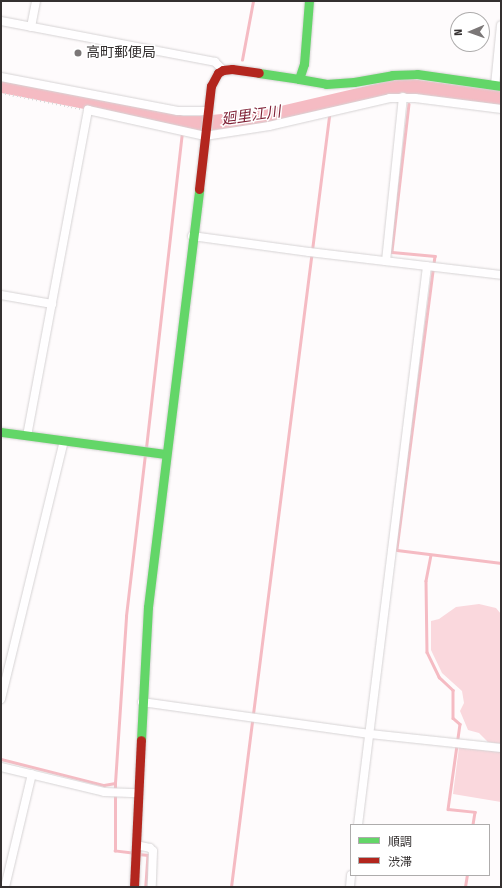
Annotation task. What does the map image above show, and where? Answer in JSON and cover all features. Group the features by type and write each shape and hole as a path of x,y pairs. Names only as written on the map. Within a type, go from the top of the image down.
{"street":[{"path":"30,27 36,1"},
{"path":"299,79 304,64 309,1"},
{"path":"1,21 215,62 224,70"},
{"path":"134,887 142,702 148,607 192,236 211,86 214,78 224,70 232,68 326,84 354,82 392,74 417,74 498,86 501,25"},
{"path":"1,77 171,109 208,111"},
{"path":"386,261 403,97"},
{"path":"27,436 88,110 205,136 268,126 390,98 403,97 501,109"},
{"path":"192,236 501,275"},
{"path":"358,824 431,267"},
{"path":"1,295 52,304"},
{"path":"1,432 165,454"},
{"path":"1,699 64,441"},
{"path":"142,702 370,734 501,748"},
{"path":"1,767 114,792 138,793"},
{"path":"5,887 32,774"},
{"path":"136,851 150,848 153,851 152,887"},
{"path":"350,887 351,876"}],"path":[{"path":"1,93 88,110"}],"shaded area":[{"path":"479,604 496,608 501,614 501,744 488,742 479,733 468,730 460,711 464,703 462,691 442,673 431,650 431,621 439,619 456,607"},
{"path":"459,747 501,752 501,802 453,794"}],"waterway":[{"path":"242,60 253,1"},
{"name":"廻里江川","path":"1,85 151,114 183,123 203,123 268,116 397,86 410,86 501,98"},
{"name":"廻里江川","path":"410,86 410,91"},
{"path":"231,887 331,101"},
{"path":"409,104 392,252 435,256 397,550 501,563"},
{"path":"146,448 183,123"},
{"path":"132,853 115,851 115,783 126,616 145,454"},
{"path":"431,555 426,581 427,652 439,677 453,690 453,718 460,724 448,809 475,812 473,824"},
{"path":"1,759 104,785 115,783"},
{"path":"139,854 148,855 146,887"},
{"path":"465,887 467,876"}],"traffic: fast":[{"path":"259,73 299,79 304,64 309,1"},
{"path":"299,79 326,84 354,82 392,75 417,74 501,86"},
{"path":"141,740 148,607 199,189"},
{"path":"1,432 165,454"}],"traffic: jam":[{"path":"199,189 211,86 218,73 223,70 232,69 259,73"},
{"path":"134,887 141,740"}],"place":[{"name":"高町郵便局","path":"78,53"}]}
